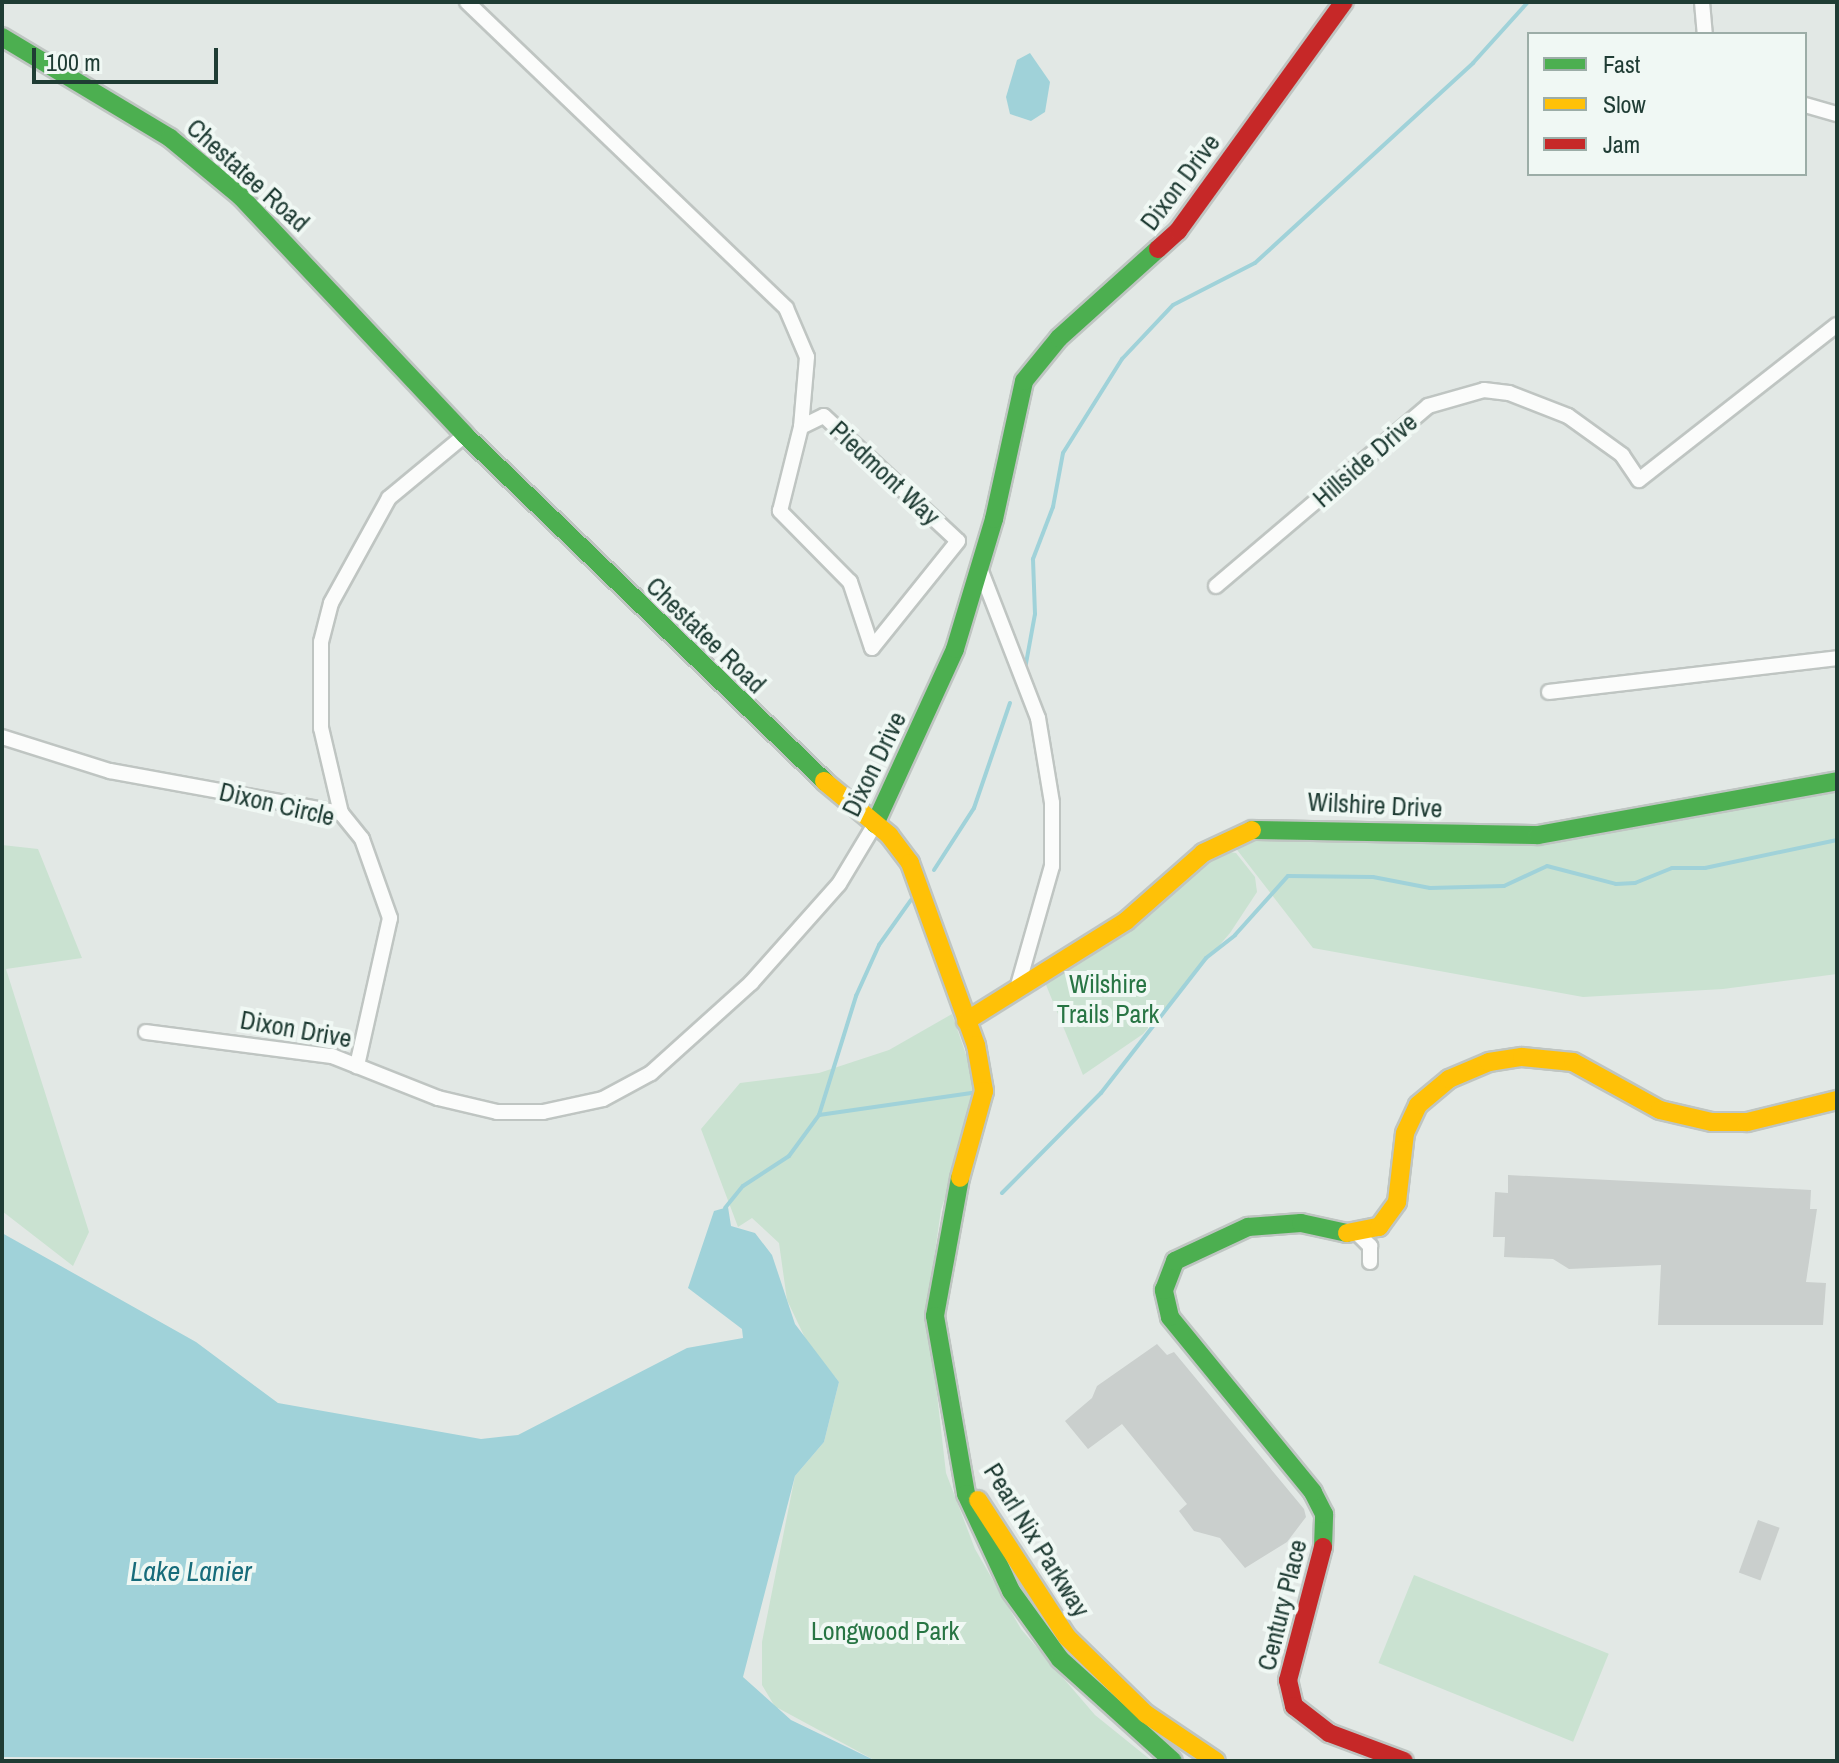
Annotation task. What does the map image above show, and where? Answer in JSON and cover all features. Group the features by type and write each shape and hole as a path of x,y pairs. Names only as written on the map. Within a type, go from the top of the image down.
{"street":[{"name":"Piedmont Way","path":"467,2 786,308 807,357 801,427 780,511 850,582 872,648 958,541 824,416 801,427"},
{"name":"Dixon Drive","path":"146,1032 332,1056 438,1098 497,1112 543,1112 603,1099 651,1073 751,983 839,884 875,824 955,649 979,566 1016,411 1036,361 1178,231 1344,2"},
{"path":"1702,2 1705,32"},
{"name":"Chestatee Road","path":"2,37 170,138 228,185 410,369 465,435 781,745 875,824 917,874 966,1021 984,1091 948,1221 935,1316 957,1462"},
{"path":"1807,106 1837,114"},
{"name":"Hillside Drive","path":"1216,586 1428,406 1484,390 1509,393 1568,416 1622,455 1639,480 1837,325"},
{"path":"341,813 321,728 321,642 331,603 389,498 465,435"},
{"path":"979,566 1038,718 1052,803 1052,866 1017,989"},
{"path":"1549,692 1837,658"},
{"name":"Dixon Circle","path":"2,737 110,771 341,813 362,839 390,918 357,1066"},
{"name":"Wilshire Drive","path":"966,1021 1126,921 1203,853 1242,831 1284,826 1538,835 1837,781"},
{"path":"1370,1262 1370,1246 1359,1235 1385,1223 1394,1210 1405,1133 1418,1105 1449,1079 1489,1062 1573,1062 1660,1110 1712,1122 1747,1122 1837,1100"},
{"name":"Century Place","path":"1359,1235 1301,1223 1248,1227 1185,1253 1167,1276 1166,1308 1176,1326 1282,1452 1320,1504 1327,1533 1288,1680 1294,1706 1329,1733 1404,1761"},
{"name":"Pearl Nix Parkway","path":"957,1462 994,1561 1033,1624 1105,1706 1173,1761"},
{"name":"Pearl Nix Parkway","path":"957,1462 1067,1637 1146,1714 1216,1761"}],"green space":[{"path":"1837,782 1837,974 1723,989 1583,997 1313,948 1224,833 1482,835"},
{"path":"2,845 38,849 82,958 6,969 89,1232 73,1266 2,1211"},
{"name":"Wilshire Trails Park","path":"1223,851 1236,853 1255,877 1257,892 1230,933 1143,1034 1083,1075 1044,980"},
{"name":"Longwood Park","path":"952,1014 973,1075 975,1104 941,1210 927,1307 946,1473 975,1549 1021,1629 1095,1715 1152,1761 876,1761 778,1708 750,1735 774,1705 762,1685 762,1642 795,1476 824,1442 839,1382 807,1342 787,1300 779,1243 752,1218 738,1227 701,1129 740,1083 819,1073 889,1050"},
{"path":"1414,1575 1609,1654 1573,1742 1378,1663"}],"water":[{"path":"1030,53 1050,82 1045,112 1031,121 1010,114 1006,97 1017,60"},
{"name":"Lake Lanier","path":"728,1207 731,1226 755,1233 772,1255 795,1324 839,1382 824,1442 795,1476 743,1677 791,1720 876,1761 2,1757 2,1233 196,1342 278,1403 481,1439 518,1435 687,1348 743,1338 742,1329 688,1288 714,1211"}],"building":[{"path":"1508,1175 1811,1190 1810,1209 1817,1209 1806,1282 1826,1283 1823,1325 1658,1325 1661,1265 1569,1269 1553,1259 1504,1257 1505,1237 1493,1237 1495,1192 1508,1193"},
{"path":"1157,1344 1167,1355 1174,1352 1304,1509 1306,1517 1287,1542 1245,1568 1220,1538 1194,1531 1179,1511 1187,1504 1122,1424 1088,1449 1065,1421 1092,1398 1097,1386"},
{"path":"1758,1520 1780,1528 1760,1580 1739,1573"}],"waterway":[{"path":"1025,669 1035,614 1033,559 1053,507 1063,453 1122,359 1173,305 1255,263 1473,63 1528,2"},
{"path":"934,870 974,808 1010,703"},
{"path":"1002,1193 1101,1093 1206,958 1235,935 1288,876 1373,877 1430,888 1504,886 1547,866 1616,884 1635,883 1672,868 1705,868 1837,840"},
{"path":"725,1208 743,1186 789,1156 819,1115 856,996 879,945 911,900"},
{"path":"819,1115 978,1092"}],"traffic: fast":[{"path":"2,37 170,138 240,196 465,435 824,781"},
{"path":"875,824 955,649 994,519 1024,381 1059,338 1158,249"},
{"path":"1252,830 1538,835 1837,781"},
{"path":"960,1178 935,1316 966,1494 1011,1591 1060,1659 1173,1761"},
{"path":"1323,1547 1324,1514 1313,1492 1170,1317 1164,1290 1175,1261 1248,1227 1301,1223 1347,1233"}],"traffic: slow":[{"path":"824,781 889,835 910,863 976,1045 984,1091 960,1178"},
{"path":"966,1021 1126,921 1203,853 1252,830"},
{"path":"1347,1233 1379,1227 1397,1202 1405,1133 1418,1105 1449,1079 1489,1062 1522,1057 1573,1062 1660,1110 1712,1122 1747,1122 1837,1100"},
{"path":"978,1500 1067,1637 1146,1714 1216,1761"}],"traffic: jam":[{"path":"1158,249 1178,231 1344,2"},
{"path":"1323,1547 1288,1680 1294,1706 1329,1733 1404,1761"}]}
